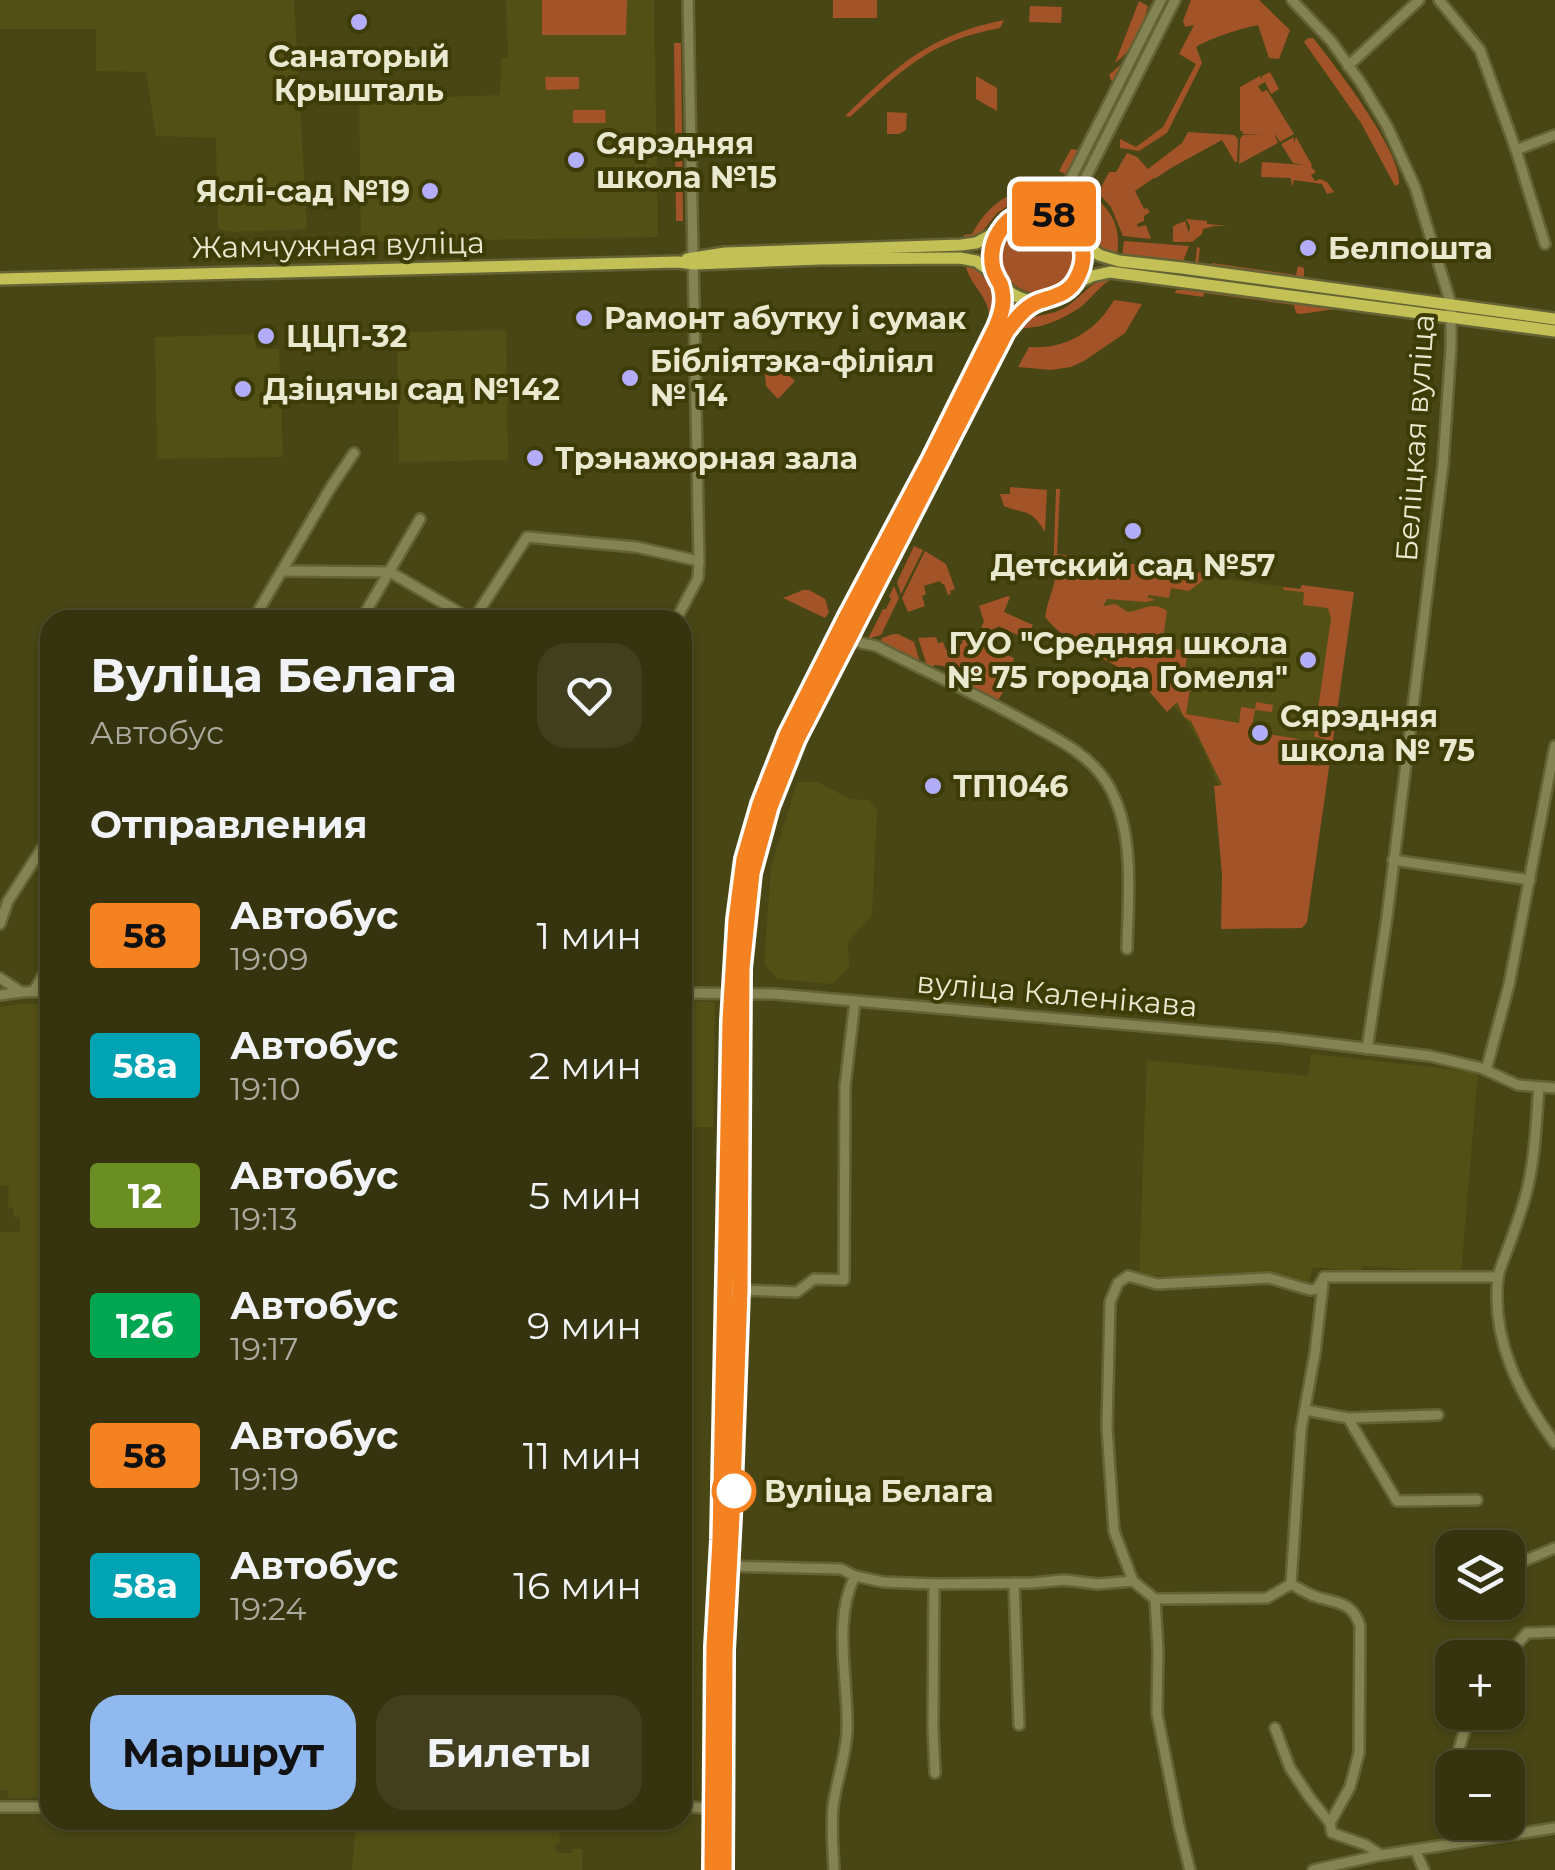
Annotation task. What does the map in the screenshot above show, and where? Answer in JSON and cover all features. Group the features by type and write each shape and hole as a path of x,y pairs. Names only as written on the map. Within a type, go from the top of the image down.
{"main road":[{"path":"1555,319 1119,262 1099,255 1061,218 1046,212 1034,211 1012,219 999,231 992,254 996,277 1021,298 1040,301 1056,297 1102,272 1118,272 1555,331"},
{"name":"Жамчужная вуліца","path":"0,279 678,262 725,253 976,243 999,231"},
{"path":"1072,285 1082,263 1077,235"},
{"name":"Жамчужная вуліца","path":"694,260 960,258 976,262 996,277"}],"street":[{"path":"681,610 698,578 699,561 688,0"},
{"path":"1034,211 1065,190 1161,0"},
{"path":"1077,235 1078,193 1175,0"},
{"name":"Беліцкая вуліца","path":"1292,0 1332,42 1388,126 1415,187 1451,304 1444,465 1367,1049"},
{"path":"1348,66 1419,0"},
{"path":"1440,0 1480,50 1546,244"},
{"path":"1516,150 1555,135"},
{"path":"724,1870 724,1566 738,892 760,804 797,715 996,327 1002,310 996,277"},
{"path":"712,1870 714,1647 724,1566 740,1290 736,993 752,873 770,807 797,739 1006,332 1018,316 1040,301"},
{"path":"259,610 354,453"},
{"path":"368,610 420,519"},
{"path":"480,610 528,537 636,548 699,561"},
{"path":"282,571 390,572 456,610"},
{"path":"850,634 861,643 876,646 999,707 1089,760 1108,784 1128,857 1126,949"},
{"path":"1486,1070 1509,985 1555,746"},
{"path":"0,924 8,901 40,851"},
{"path":"1393,860 1530,880"},
{"path":"0,978 21,992"},
{"path":"34,991 40,981"},
{"path":"0,995 40,991"},
{"name":"вуліца Каленікава","path":"692,993 774,994 1367,1049 1430,1056 1486,1070 1518,1085 1555,1088"},
{"path":"740,1290 789,1293 801,1290 814,1279 844,1280 845,1086 856,1002"},
{"path":"1538,1088 1529,1183 1498,1278 1498,1316 1508,1360 1536,1417 1555,1443"},
{"path":"1291,1584 1267,1598 1155,1599 1133,1581 1114,1531 1110,1503 1110,1302 1118,1283 1128,1276 1157,1284 1269,1278 1310,1290 1317,1289 1324,1277"},
{"path":"1324,1277 1498,1278"},
{"path":"1291,1584 1300,1430 1324,1277"},
{"path":"1305,1410 1348,1418 1438,1415"},
{"path":"1348,1418 1398,1502 1477,1500"},
{"path":"1525,1560 1555,1548"},
{"path":"724,1566 841,1570 883,1582 934,1584 1133,1581"},
{"path":"834,1870 834,1804 848,1727 844,1679 846,1608 855,1576"},
{"path":"1014,1583 1019,1724"},
{"path":"934,1584 935,1774"},
{"path":"1291,1584 1346,1605 1357,1616 1360,1626 1359,1752 1350,1787 1330,1822"},
{"path":"1155,1599 1157,1713 1190,1870"},
{"path":"1521,1640 1528,1633 1555,1632"},
{"path":"1275,1728 1290,1768 1330,1822 1332,1833 1381,1855"},
{"path":"0,1807 40,1807"},
{"path":"692,1807 713,1809"},
{"path":"1314,1870 1381,1855 1555,1828"},
{"path":"1415,1850 1424,1870"}],"shaded area":[{"path":"0,0 294,0 307,229 218,229 216,138 156,136 146,72 96,71 96,29 0,29"},
{"path":"506,0 654,0 658,237 361,242 359,100 500,95 501,58 508,57"},
{"path":"542,0 627,0 626,35 542,35"},
{"path":"833,0 877,0 877,18 833,18"},
{"path":"1166,0 1170,0 1079,181 1076,180"},
{"path":"1191,0 1259,0 1290,30 1279,59 1269,58 1258,25 1196,47 1202,63 1167,133 1139,151 1120,148 1120,139 1136,147 1163,127 1196,64 1179,54 1194,25 1185,27 1183,21"},
{"path":"1139,1 1148,6 1140,30 1128,51 1115,63"},
{"path":"1030,6 1062,7 1061,23 1029,22"},
{"path":"1004,20 1000,28 954,41 918,60 850,117 845,116 916,54 955,34"},
{"path":"1313,38 1336,67 1379,131 1397,170 1399,184 1395,186 1361,123 1304,42"},
{"path":"674,43 681,43 683,221 676,221"},
{"path":"1128,58 1067,175 1059,171 1071,149 1078,150 1112,82 1109,75"},
{"path":"1270,72 1279,89 1271,94 1265,82 1258,86 1262,92 1267,90 1294,134 1280,142 1274,133 1278,143 1239,164 1243,135 1262,134 1244,134 1240,130 1240,87"},
{"path":"976,76 997,88 997,111 976,99"},
{"path":"545,77 579,77 579,89 546,90"},
{"path":"573,110 605,110 606,123 573,123"},
{"path":"887,112 907,113 906,130 887,134"},
{"path":"1188,132 1234,135 1238,139 1237,162 1222,140 1154,178 1135,191 1144,209 1150,212 1138,227 1146,225 1151,239 1123,236 1111,207 1098,193 1109,172 1116,172 1127,153 1148,169 1182,143"},
{"path":"1294,137 1294,143 1296,137 1316,172 1311,175 1315,181 1327,182 1334,192 1327,194 1322,184 1294,180 1292,187 1291,178 1261,177 1262,162 1304,165 1293,163 1281,144"},
{"path":"1059,178 1063,181 1053,194 1008,206 997,213 978,237 964,240 964,235 972,234 996,204 1016,193 1054,186"},
{"path":"1085,191 1112,217 1118,234 1117,255 1098,248 1093,239 1079,210"},
{"path":"1038,217 1065,228 1076,255 1065,282 1038,293 1011,282 1000,255 1011,228"},
{"path":"1186,219 1228,226 1203,229 1192,242 1173,242 1173,226 1185,221 1189,233"},
{"path":"1124,241 1189,246 1182,264 1122,256"},
{"path":"1197,247 1198,264 1296,275 1298,266 1304,268 1304,279 1195,266"},
{"path":"963,263 978,268 990,287 996,306 994,320 989,318 987,304"},
{"path":"1121,266 1403,304 1403,307 1120,269"},
{"path":"1107,278 1114,278 1069,314 1041,326 1016,328 1025,320 1067,307"},
{"path":"1195,290 1342,308 1301,314 1296,313 1294,305 1204,293 1203,297 1175,293"},
{"path":"1114,300 1142,304 1125,333 1071,367 1018,367 1029,347 1055,345 1078,336 1098,321"},
{"path":"506,330 508,460 399,462 397,332"},
{"path":"256,334 256,349 279,349 283,457 157,459 155,337"},
{"path":"775,363 795,381 778,399 766,386 765,374"},
{"path":"1010,487 1047,490 1045,532 1031,515 1004,506 1000,494 1010,494"},
{"path":"1056,489 1060,489 1057,554 1211,574 1189,591 1171,588 1169,598 1149,595 1155,600 1146,602 1107,599 1103,606 1115,604 1128,612 1152,606 1167,611 1162,647 1188,651 1183,681 1186,685 1191,683 1186,714 1239,723 1241,707 1255,709 1256,702 1273,705 1272,712 1255,710 1251,731 1298,739 1299,763 1321,766 1325,739 1314,737 1331,618 1328,608 1303,605 1304,592 1283,587 1300,589 1302,585 1354,592 1307,922 1302,928 1221,929 1222,874 1214,786 1222,785 1191,721 1184,717 1177,702 1167,712 1133,677 1076,644 1045,617 1057,568 1057,561 1053,578"},
{"path":"914,546 923,550 901,594 897,582"},
{"path":"925,551 946,564 955,589 948,595 940,581 924,586 925,606 908,612 902,598"},
{"name":"Сярэдняя школа № 75","path":"1064,557 1346,595 1301,922 1219,788 1184,717 1138,672"},
{"path":"894,586 899,598 881,635 868,639 891,599"},
{"path":"803,590 825,599 829,612 825,618 783,598"},
{"path":"1008,596 1004,612 1033,625 1026,639 998,626 994,631 981,627 984,622 979,606"},
{"path":"959,628 969,629 972,639 1014,658 1009,682 997,702 951,679 944,666 928,669 918,638 936,637 946,650 962,644"},
{"path":"841,634 844,636 787,751 764,810 747,872 738,965 734,965 742,882 752,834 781,757"},
{"path":"893,634 914,642 921,665 879,645 882,638"},
{"path":"797,782 818,782 850,799 869,800 877,810 872,915 848,942 849,968 832,984 777,979 764,964 771,867"},
{"path":"692,1002 713,1002 715,1006 713,1127 692,1127"},
{"path":"40,1004 40,1798 8,1798 7,1790 0,1790 0,1232 20,1232 20,1217 13,1217 14,1208 8,1207 9,1187 0,1185 0,1007"},
{"path":"732,1024 736,1024 734,1277 727,1538 722,1538"},
{"path":"1311,1054 1478,1072 1461,1273 1363,1266 1362,1272 1313,1267 1309,1282 1296,1281 1296,1277 1242,1274 1200,1279 1139,1274 1147,1060 1308,1076"},
{"path":"720,1588 720,1870 715,1870 715,1715"},
{"path":"355,1830 559,1830 556,1853 582,1849 582,1870 352,1870"}],"bus line":[{"name":"58","path":"712,1870 730,1021 738,892 744,859 787,735 996,327 1003,298 993,272 992,254 999,231 1024,213 1046,212 1068,222 1078,236 1082,255 1077,279 1065,292 1030,306 1006,332 797,739 770,807 752,873 742,968 740,1290 725,1650 724,1870"}],"place":[{"name":"Санаторый Крышталь","path":"359,22"},
{"name":"Сярэдняя школа №15","path":"576,160"},
{"name":"Яслі-сад №19","path":"430,191"},
{"name":"Белпошта","path":"1308,248"},
{"name":"Рамонт абутку і сумак","path":"584,318"},
{"name":"ЦЦП-32","path":"266,336"},
{"name":"Бібліятэка-філіял № 14","path":"630,378"},
{"name":"Дзіцячы сад №142","path":"243,389"},
{"name":"Трэнажорная зала","path":"535,458"},
{"name":"Детский сад №57","path":"1133,531"},
{"name":"ГУО \"Средняя школа № 75 города Гомеля\"","path":"1308,660"},
{"name":"Сярэдняя школа № 75","path":"1260,733"},
{"name":"ТП1046","path":"933,786"},
{"name":"Вуліца Белага","path":"734,1491"}]}
